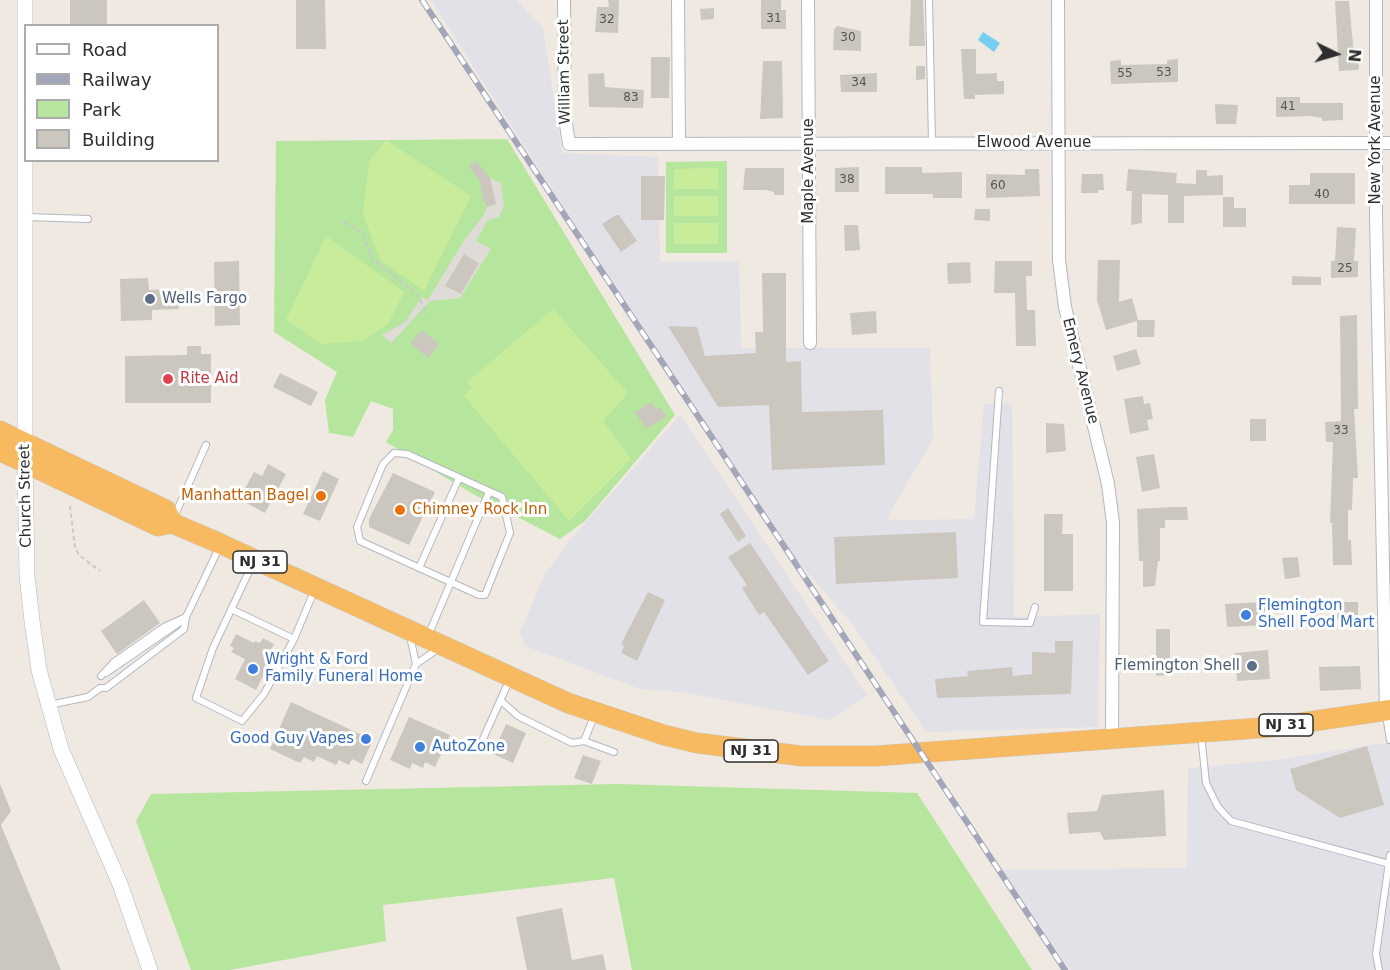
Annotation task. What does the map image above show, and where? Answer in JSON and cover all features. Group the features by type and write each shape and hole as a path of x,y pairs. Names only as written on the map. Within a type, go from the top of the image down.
{"highway":[{"name":"NJ 31","path":"0,431 166,510 172,523"},
{"name":"NJ 31","path":"0,451 158,526 172,523 221,544 426,639 596,714 698,743 802,756 911,754 1201,733 1309,723 1388,711"}],"street":[{"name":"Church Street","path":"25,0 25,24"},
{"name":"William Street","path":"564,0 565,118 569,144"},
{"path":"678,0 679,144"},
{"name":"Maple Avenue","path":"808,0 810,343"},
{"name":"Emery Avenue","path":"1058,0 1059,260 1065,307 1108,484 1113,522 1112,740"},
{"name":"New York Avenue","path":"1376,0 1380,517 1387,579 1388,711"},
{"name":"Elwood Avenue","path":"569,144 1390,143"},
{"name":"Church Street","path":"25,162 25,463 29,601 39,670 64,758 120,884 150,970"}],"lane":[{"path":"929,0 932,142"},
{"path":"25,217 88,219"},
{"path":"999,391 983,622 1030,623 1035,607"},
{"path":"172,523 183,493 206,445"},
{"path":"394,453 406,454 459,478 502,497 510,533 485,595 360,541 357,527 383,464 394,453"},
{"path":"419,568 459,478"},
{"path":"366,781 426,639 453,582 489,492"},
{"path":"49,705 88,697 100,688 106,688 184,629 186,617 221,544"},
{"path":"254,560 213,648 196,698 242,721 264,694 294,639 315,588"},
{"path":"231,609 294,639"},
{"path":"101,676 117,668 186,617"},
{"path":"416,664 426,639"},
{"path":"479,748 511,677"},
{"path":"501,700 518,716 572,743 584,741 614,752"},
{"path":"1388,711 1390,740"},
{"path":"584,741 596,714"},
{"path":"1201,733 1206,783 1218,807 1231,821 1390,864"},
{"path":"1379,970 1376,954 1390,855"}],"path":[{"path":"344,222 362,233 372,258 418,295 427,315"},
{"path":"70,506 75,548 79,555 100,571"}],"shaded area":[{"path":"431,0 516,0 543,28 562,153 658,157 660,262 739,261 741,348 930,348 933,439 886,520 974,519 984,404 1012,403 1014,617 1100,614 1098,727 926,732 854,626 763,521"},
{"path":"490,178 501,183 504,206 499,217 488,220 476,241 491,249 460,298 430,301 391,343 382,335 405,322 422,297 428,300 487,207 496,204 492,188 481,190 482,184"},
{"path":"680,415 867,696 829,720 682,692 640,689 525,646 520,632 544,576 566,545"},
{"path":"1390,742 1390,970 1070,970 1002,870 1187,868 1188,768 1277,760"}],"green space":[{"path":"507,139 675,415 585,521 560,539 473,494 386,442 393,430 393,409 371,401 353,437 329,433 325,400 337,372 274,332 276,141"},
{"path":"386,140 471,196 424,291 380,260 363,214 369,161"},
{"path":"727,161 727,253 666,253 666,162"},
{"path":"718,168 718,189 674,189 674,169"},
{"path":"674,196 718,196 718,216 674,216"},
{"path":"674,223 718,223 718,244 674,244"},
{"path":"326,236 404,292 388,324 362,341 321,344 286,320"},
{"path":"553,309 628,393 603,421 631,459 569,521 464,396 472,387 467,382"},
{"path":"617,784 917,793 1032,970 632,970 614,878 383,905 386,941 230,970 191,970 136,821 151,794"}],"water":[{"path":"983,32 1000,43 994,52 978,40"}],"building":[{"path":"70,0 107,0 107,24 70,24"},
{"path":"296,0 325,0 326,49 296,49"},
{"path":"608,0 619,0 618,33 595,32 597,7 609,7"},
{"path":"761,0 781,0 781,10 786,10 786,29 761,29"},
{"path":"911,0 923,0 925,46 909,46"},
{"path":"1335,1 1349,1 1354,56 1358,55 1359,69 1356,70 1339,71"},
{"path":"714,8 714,19 701,20 700,9"},
{"path":"837,26 861,31 861,51 833,50 834,29"},
{"path":"961,49 976,49 976,74 997,73 997,81 1004,81 1004,94 975,95 975,99 964,99"},
{"path":"651,57 670,57 669,98 651,98"},
{"path":"1178,59 1178,82 1111,84 1110,61 1121,60 1121,65 1167,64 1167,60"},
{"path":"763,61 782,61 783,118 760,119"},
{"path":"916,66 925,66 925,79 916,80"},
{"path":"604,73 605,87 644,90 643,108 589,107 588,74"},
{"path":"877,73 877,92 841,92 840,75"},
{"path":"1276,97 1300,97 1300,103 1343,103 1343,120 1322,121 1322,118 1310,116 1276,117"},
{"path":"1215,104 1238,105 1236,124 1216,124"},
{"path":"476,161 490,178 496,204 487,207 484,201 479,179 469,167"},
{"path":"859,167 859,192 835,192 835,168"},
{"path":"885,167 922,167 922,173 962,172 962,198 933,198 933,194 885,194"},
{"path":"745,168 784,168 784,195 774,195 774,192 766,190 743,190"},
{"path":"1025,169 1039,169 1040,196 986,198 986,174 1025,175"},
{"path":"1128,169 1177,173 1176,183 1196,184 1196,170 1207,170 1207,176 1223,175 1223,195 1184,196 1184,223 1168,223 1168,195 1142,194 1142,223 1131,225 1132,191 1126,191"},
{"path":"1310,173 1355,173 1355,204 1289,204 1289,185 1310,185"},
{"path":"1082,174 1103,174 1104,190 1098,190 1098,193 1081,193"},
{"path":"641,176 665,176 664,220 641,220"},
{"path":"1223,197 1234,197 1234,208 1246,208 1246,227 1223,227"},
{"path":"975,209 990,209 990,221 974,220"},
{"path":"619,215 637,241 621,252 602,224"},
{"path":"844,225 858,225 860,250 845,251"},
{"path":"1337,227 1356,228 1354,261 1358,261 1358,277 1331,278 1331,261 1335,261"},
{"path":"464,254 479,263 461,294 445,286"},
{"path":"1098,260 1120,260 1119,302 1132,298 1138,320 1155,320 1154,337 1137,337 1137,321 1106,330 1097,300"},
{"path":"239,261 240,325 215,326 214,262"},
{"path":"995,261 1032,261 1032,276 1026,276 1027,310 1035,310 1036,346 1016,346 1015,293 994,293"},
{"path":"970,262 971,283 948,284 947,263"},
{"path":"762,273 786,273 786,362 801,361 802,412 883,410 885,465 772,470 769,405 718,407 668,326 697,327 705,356 756,353 755,332 763,332"},
{"path":"1292,276 1321,277 1321,285 1292,285"},
{"name":"Wells Fargo","path":"148,278 149,290 178,289 179,309 152,310 152,320 121,321 120,279"},
{"path":"876,311 877,333 852,335 850,313"},
{"path":"1357,315 1358,409 1354,409 1358,478 1353,478 1352,510 1348,510 1348,540 1351,540 1352,565 1333,565 1332,523 1330,523 1333,442 1326,442 1325,422 1341,421 1340,316"},
{"path":"422,330 439,344 428,358 410,343"},
{"name":"Rite Aid","path":"187,346 201,346 201,354 211,354 211,403 125,403 125,356 187,355"},
{"path":"1136,349 1141,364 1117,371 1113,356"},
{"path":"280,373 318,392 311,406 273,387"},
{"path":"1143,396 1144,404 1150,403 1153,419 1147,420 1149,430 1130,434 1124,399"},
{"path":"651,402 656,410 660,407 666,417 646,429 635,412"},
{"path":"1250,419 1266,419 1266,441 1250,441"},
{"path":"1046,423 1064,424 1066,451 1046,453"},
{"path":"1154,454 1160,488 1142,492 1136,457"},
{"path":"268,464 286,474 265,513 239,499 254,472 262,476"},
{"name":"Manhattan Bagel","path":"323,471 339,479 320,521 303,514"},
{"name":"Chimney Rock Inn","path":"393,473 435,492 409,545 369,527 369,519"},
{"path":"1187,507 1188,520 1165,520 1165,528 1160,528 1160,561 1158,561 1155,586 1143,587 1143,561 1139,561 1137,509"},
{"path":"728,508 746,536 738,542 720,514"},
{"path":"1044,514 1063,514 1062,534 1073,534 1073,591 1044,591"},
{"path":"956,532 958,578 836,584 834,537"},
{"path":"750,543 829,661 808,675 764,612 759,615 742,588 747,585 728,557"},
{"path":"1298,557 1300,577 1285,579 1282,558"},
{"path":"648,592 665,600 637,661 621,653 624,646 621,644"},
{"path":"144,600 160,623 117,654 101,631"},
{"name":"Flemington Shell Food Mart","path":"1265,602 1266,625 1227,627 1225,604"},
{"path":"1337,602 1358,602 1358,619 1337,619"},
{"path":"1156,629 1170,629 1170,675 1156,676"},
{"name":"Wright & Ford Family Funeral Home","path":"236,634 254,643 255,641 260,643 263,638 274,644 271,650 275,652 256,690 235,679 245,659 231,652 234,648 230,646"},
{"path":"1055,641 1073,641 1071,694 937,698 935,679 968,676 967,671 1012,667 1013,676 1032,674 1032,652 1055,653"},
{"name":"Flemington Shell","path":"1268,650 1270,679 1237,681 1235,653"},
{"path":"1360,666 1361,689 1320,691 1319,667"},
{"path":"291,702 373,740 362,764 352,759 349,765 339,760 336,765 317,756 314,762 304,757 300,763 270,749"},
{"name":"AutoZone","path":"409,717 450,735 435,767 425,762 423,768 412,763 410,769 390,760"},
{"path":"506,724 526,733 513,763 493,754"},
{"path":"1367,746 1384,805 1340,818 1296,790 1290,769"},
{"path":"583,755 601,761 592,784 574,778"},
{"path":"0,784 11,811 1,825 61,970 0,970"},
{"path":"1164,790 1166,836 1104,840 1100,832 1069,834 1067,813 1097,811 1102,795"},
{"path":"562,908 572,960 603,954 606,970 527,970 516,917"}],"railway":[{"path":"422,0 1065,970"}],"place":[{"name":"Wells Fargo","path":"150,299"},
{"name":"Rite Aid","path":"168,379"},
{"name":"Manhattan Bagel","path":"321,496"},
{"name":"Chimney Rock Inn","path":"400,510"},
{"name":"Flemington Shell Food Mart","path":"1246,615"},
{"name":"Flemington Shell","path":"1252,666"},
{"name":"Wright & Ford Family Funeral Home","path":"253,669"},
{"name":"Good Guy Vapes","path":"366,739"},
{"name":"AutoZone","path":"420,747"}]}
